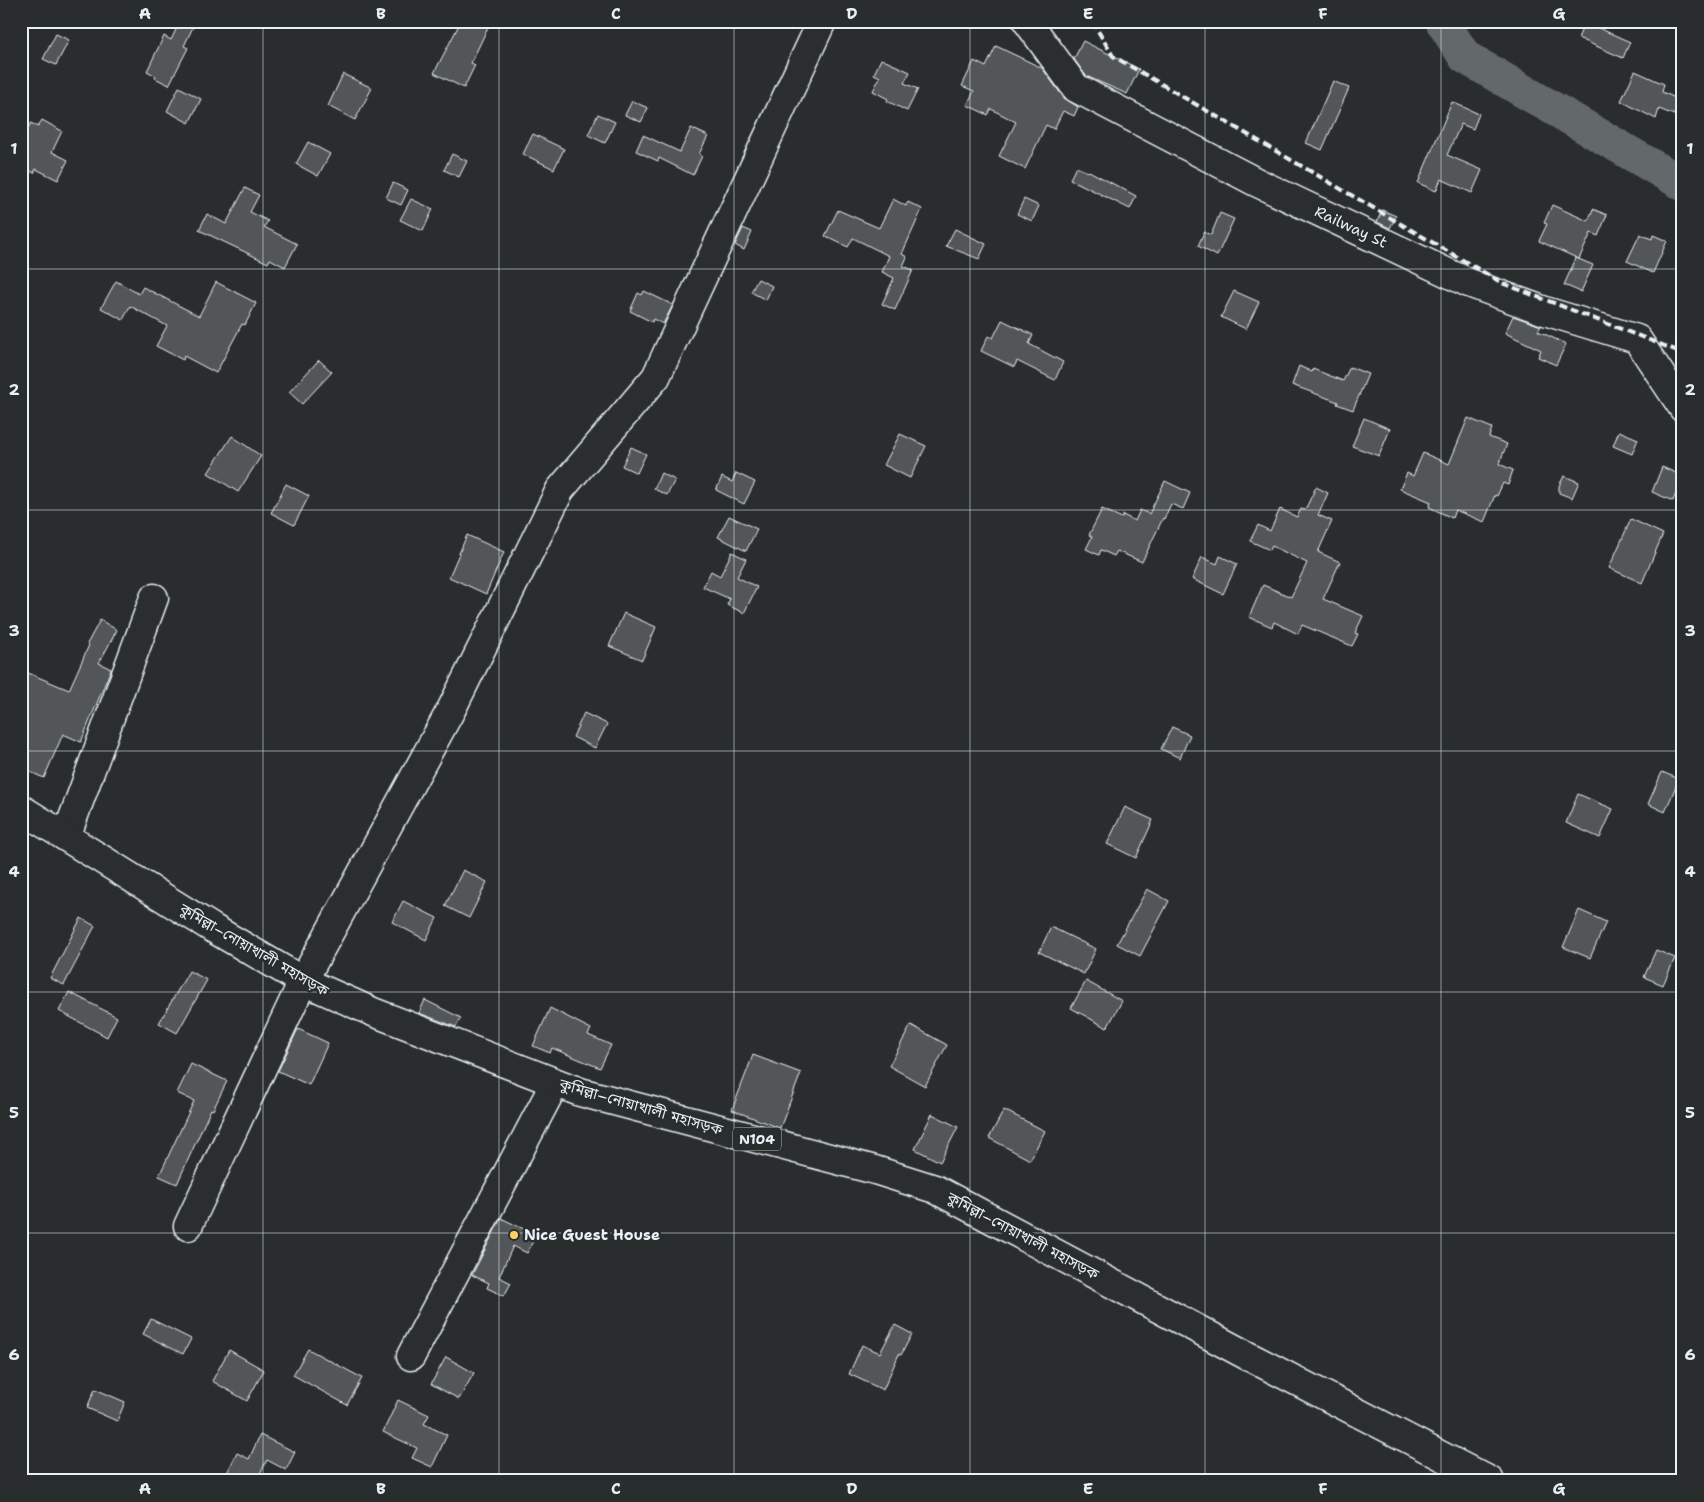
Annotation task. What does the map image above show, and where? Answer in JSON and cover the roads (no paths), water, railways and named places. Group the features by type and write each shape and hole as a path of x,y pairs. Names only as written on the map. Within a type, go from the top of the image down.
{"main road":[{"path":"188,1226 303,981 452,708 560,490 656,377 822,21"},
{"name":"Railway St","path":"1027,21 1076,88 1256,182 1469,283 1545,311 1636,339 1683,408"},
{"path":"66,837 154,598"},
{"name":"কুমিল্লা–নোয়াখালী মহাসড়ক","path":"21,809 214,929 303,981 373,1012 580,1092 875,1170 935,1189 1254,1359 1490,1481"},
{"path":"411,1356 555,1083"}],"waterway":[{"path":"1442,21 1465,57 1683,184"}],"railway":[{"path":"1092,21 1113,56 1502,283 1683,353"}],"place":[{"name":"Nice Guest House","path":"514,1235"}]}
